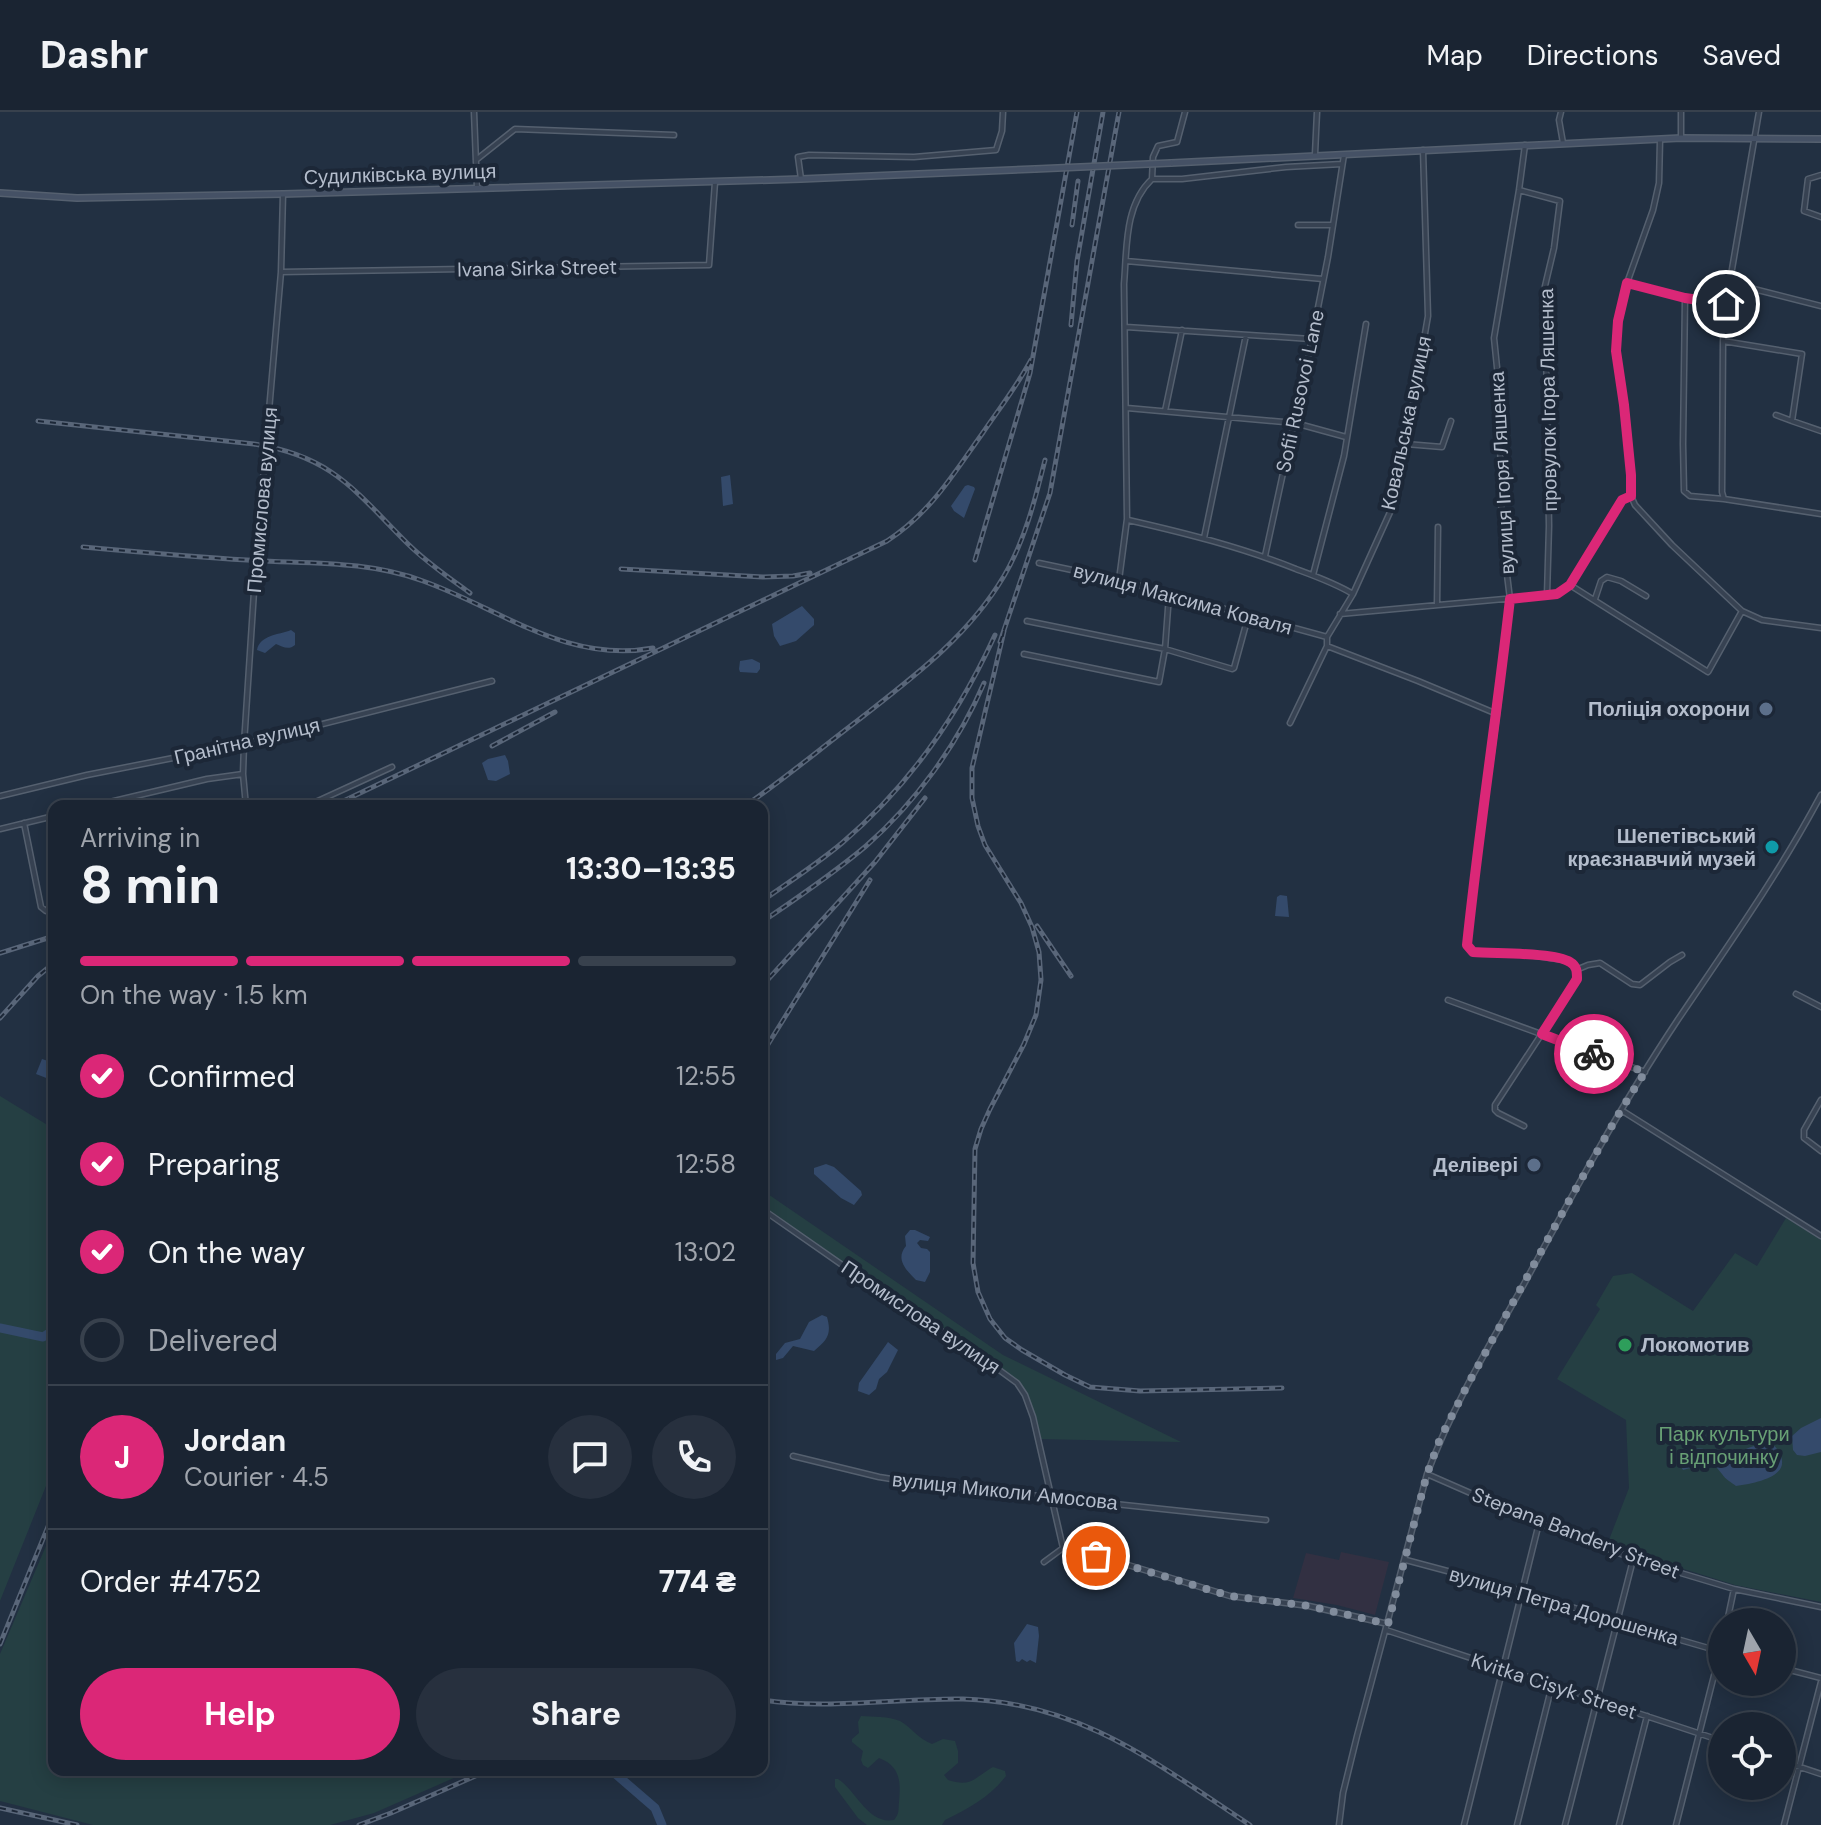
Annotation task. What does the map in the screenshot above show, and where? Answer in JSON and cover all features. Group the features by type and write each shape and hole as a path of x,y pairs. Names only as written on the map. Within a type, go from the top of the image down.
{"main road":[{"path":"1315,154 1441,151 1681,138 1821,139"},
{"name":"Судилківська вулиця","path":"0,193 77,198 715,182 1315,154"}],"street":[{"path":"474,112 477,188"},
{"path":"801,179 798,157 809,155 914,157 996,150 1002,131 1003,112"},
{"path":"1119,580 1127,519 1125,327 1126,261 1131,212 1140,192 1152,179 1153,157 1158,146 1177,142 1185,112"},
{"path":"1315,154 1317,112"},
{"path":"1561,112 1559,123 1563,143"},
{"path":"1681,112 1681,138"},
{"path":"1724,499 1723,341 1726,304 1759,112"},
{"path":"476,160 515,129 674,135"},
{"path":"1660,139 1659,183 1653,210 1627,283 1618,321 1616,351 1624,405 1631,496 1635,505 1672,545 1742,611 1762,620 1821,628"},
{"name":"вулиця Ігоря Ляшенка","path":"1525,145 1494,338 1499,387 1502,534 1510,599 1467,945 1473,952 1564,960 1572,963 1576,970"},
{"name":"Ковальська вулиця","path":"1290,723 1327,646 1327,637 1353,594 1391,510 1428,316 1423,150"},
{"name":"Sofii Rusovoi Lane","path":"1265,556 1295,423 1344,153"},
{"path":"1152,179 1342,164"},
{"path":"1821,175 1808,179 1804,211 1821,217"},
{"name":"Ivana Sirka Street","path":"281,272 709,265 715,182"},
{"name":"провулок Ігора Ляшенка","path":"1519,190 1560,201 1545,286 1549,526 1547,595"},
{"name":"Промислова вулиця","path":"245,800 244,744 281,272 283,194"},
{"path":"1298,225 1333,225"},
{"path":"1126,261 1323,279"},
{"path":"1627,283 1685,298 1726,304"},
{"path":"1729,283 1821,306"},
{"path":"1685,298 1684,491 1690,496 1821,514"},
{"path":"1313,575 1344,456 1366,324"},
{"path":"1125,327 1311,339"},
{"path":"1165,411 1182,330"},
{"path":"1204,538 1246,335"},
{"path":"1723,341 1802,354 1792,421"},
{"path":"1127,408 1295,423 1347,437"},
{"path":"1776,415 1821,431"},
{"path":"1406,444 1442,447 1451,421"},
{"path":"1340,614 1561,592 1570,585 1622,500 1631,496"},
{"path":"1127,519 1265,556 1353,594"},
{"path":"1437,605 1438,527"},
{"name":"вулиця Максима Коваля","path":"1039,563 1119,580 1327,637"},
{"path":"1595,599 1601,581 1607,577 1621,581 1646,596"},
{"path":"1570,585 1708,672 1742,611"},
{"path":"1024,654 1159,682 1169,594"},
{"path":"1027,621 1165,649 1232,669 1249,617"},
{"path":"1327,646 1497,714"},
{"name":"Гранітна вулиця","path":"0,796 87,775 244,744 492,681"},
{"path":"320,800 392,767"},
{"path":"118,800 207,779 243,774"},
{"path":"1339,1825 1343,1793 1427,1474 1440,1439 1621,1110 1785,860 1821,795"},
{"path":"0,829 48,817"},
{"path":"24,823 41,907 48,911"},
{"path":"1524,1126 1498,1113 1495,1105 1575,983 1576,970 1600,963 1632,984 1640,985 1682,955"},
{"path":"1796,994 1821,1007"},
{"path":"1448,1000 1645,1072"},
{"path":"1821,1100 1804,1130 1804,1138 1821,1151"},
{"path":"1621,1110 1821,1236"},
{"name":"Промислова вулиця","path":"768,1213 1017,1383 1033,1417 1063,1548"},
{"name":"вулиця Миколи Амосова","path":"793,1456 917,1483 1266,1520"},
{"name":"Stepana Bandery Street","path":"1427,1474 1539,1523 1634,1559 1734,1589 1821,1607"},
{"path":"1464,1825 1539,1523"},
{"path":"1044,1562 1069,1547 1230,1596 1309,1606 1388,1624"},
{"path":"1565,1825 1634,1559"},
{"name":"вулиця Петра Дорошенка","path":"1405,1560 1522,1591 1708,1648"},
{"path":"1730,1608 1734,1589"},
{"name":"Kvitka Cisyk Street","path":"1386,1630 1708,1737"},
{"path":"1784,1825 1821,1680 1796,1672"},
{"path":"1517,1825 1552,1685"},
{"path":"1676,1825 1709,1696"},
{"path":"1619,1825 1647,1716"},
{"path":"1798,1766 1821,1774"}],"shaded area":[{"path":"1341,1552 1389,1562 1375,1615 1293,1598 1306,1553 1339,1560"}],"green space":[{"path":"0,1096 48,1125 48,1481 0,1601"},
{"path":"768,1194 1003,1355 1181,1442 1039,1439 1025,1395 1009,1375 768,1211"},
{"name":"Парк культури і відпочинку","path":"1786,1218 1821,1240 1821,1602 1735,1585 1607,1545 1629,1488 1626,1420 1557,1379 1600,1309 1596,1305 1613,1276 1632,1273 1693,1311 1735,1253 1757,1266"},
{"path":"48,1541 48,1776 458,1776 374,1813 330,1825 93,1825 0,1801 0,1654"},
{"path":"861,1716 900,1721 932,1744 943,1739 955,1741 958,1763 944,1775 948,1780 968,1782 993,1767 1005,1771 1006,1776 986,1796 945,1820 942,1825 867,1825 835,1787 835,1779 845,1784 870,1812 885,1820 894,1820 897,1815 900,1787 898,1775 886,1761 879,1758 868,1768 863,1765 863,1751 852,1742 859,1733"}],"water":[{"path":"730,475 733,504 723,506 721,477"},
{"path":"968,485 975,489 964,518 951,506"},
{"path":"802,606 814,619 814,625 796,641 780,646 772,624"},
{"path":"291,630 295,633 295,645 292,647 276,644 265,653 257,650 266,638"},
{"path":"752,659 760,663 757,673 740,672 740,661"},
{"path":"505,755 510,774 496,781 488,780 482,763"},
{"path":"1287,896 1289,917 1275,916 1277,897"},
{"path":"42,1059 48,1061 48,1079 36,1074"},
{"path":"826,1164 834,1167 861,1191 862,1195 854,1205 841,1198 814,1174 814,1168"},
{"path":"910,1230 930,1237 928,1241 920,1240 917,1243 930,1252 930,1272 925,1282 916,1280 902,1260 905,1236"},
{"path":"822,1315 827,1317 829,1328 822,1344 814,1351 793,1346 783,1358 776,1360 776,1354 785,1343 800,1339 809,1322"},
{"path":"888,1342 898,1350 887,1372 869,1395 858,1391 859,1383"},
{"path":"1821,1418 1821,1452 1797,1455 1793,1450 1792,1436"},
{"path":"1771,1442 1782,1462 1780,1469 1756,1482 1736,1486 1711,1464 1702,1461 1683,1470 1679,1463 1687,1452 1697,1449 1729,1455"},
{"path":"1027,1624 1038,1627 1036,1663 1022,1659 1016,1661 1014,1643"}],"waterway":[{"path":"0,1328 43,1337 48,1334"},
{"path":"618,1776 655,1808 662,1825"}],"railway":[{"path":"975,560 1030,373 1077,112"},
{"path":"1071,325 1077,261 1103,112"},
{"path":"1000,642 1050,493 1119,112"},
{"path":"1072,225 1078,181"},
{"path":"346,800 887,541 916,518 940,492 1031,360"},
{"path":"38,421 254,444 304,457 340,478 422,557 470,593"},
{"path":"753,800 918,672 974,618 1004,576 1018,548 1045,460"},
{"path":"83,547 380,569 451,592 562,641 622,651 653,648"},
{"path":"621,569 763,577 810,573"},
{"path":"1004,631 972,768 972,798 985,845 1032,927 1039,952 1041,980 1036,1015 990,1109 975,1149 973,1263 978,1292 990,1319 1005,1338 1090,1387 1140,1391 1282,1388"},
{"path":"768,897 832,851 889,798 948,720 995,635"},
{"path":"768,918 866,846 902,811 948,750 984,683"},
{"path":"492,746 555,712"},
{"path":"768,979 875,862 925,798"},
{"path":"768,1044 870,880"},
{"path":"1037,926 1071,976"},
{"path":"0,953 48,938"},
{"path":"0,1018 48,968"},
{"path":"0,1644 48,1527"},
{"path":"768,1701 837,1704 963,1699 1044,1711 1116,1740 1250,1825"},
{"path":"359,1825 475,1776"},
{"path":"0,1808 77,1825"}],"way so far":[{"path":"1096,1556 1230,1596 1309,1606 1388,1624 1427,1474 1440,1439 1570,1199 1645,1072 1594,1054"}],"place":[{"name":"Поліція охорони","path":"1766,709"},
{"name":"Шепетівський краєзнавчий музей","path":"1772,847"},
{"name":"Делівері","path":"1534,1165"},
{"name":"Локомотив","path":"1625,1345"}],"route":[{"path":"1594,1054 1542,1034 1577,979 1572,963 1530,955 1473,952 1467,945 1510,599 1557,594 1570,585 1622,500 1631,496 1624,405 1616,351 1618,321 1627,283 1685,298 1726,304"}]}
